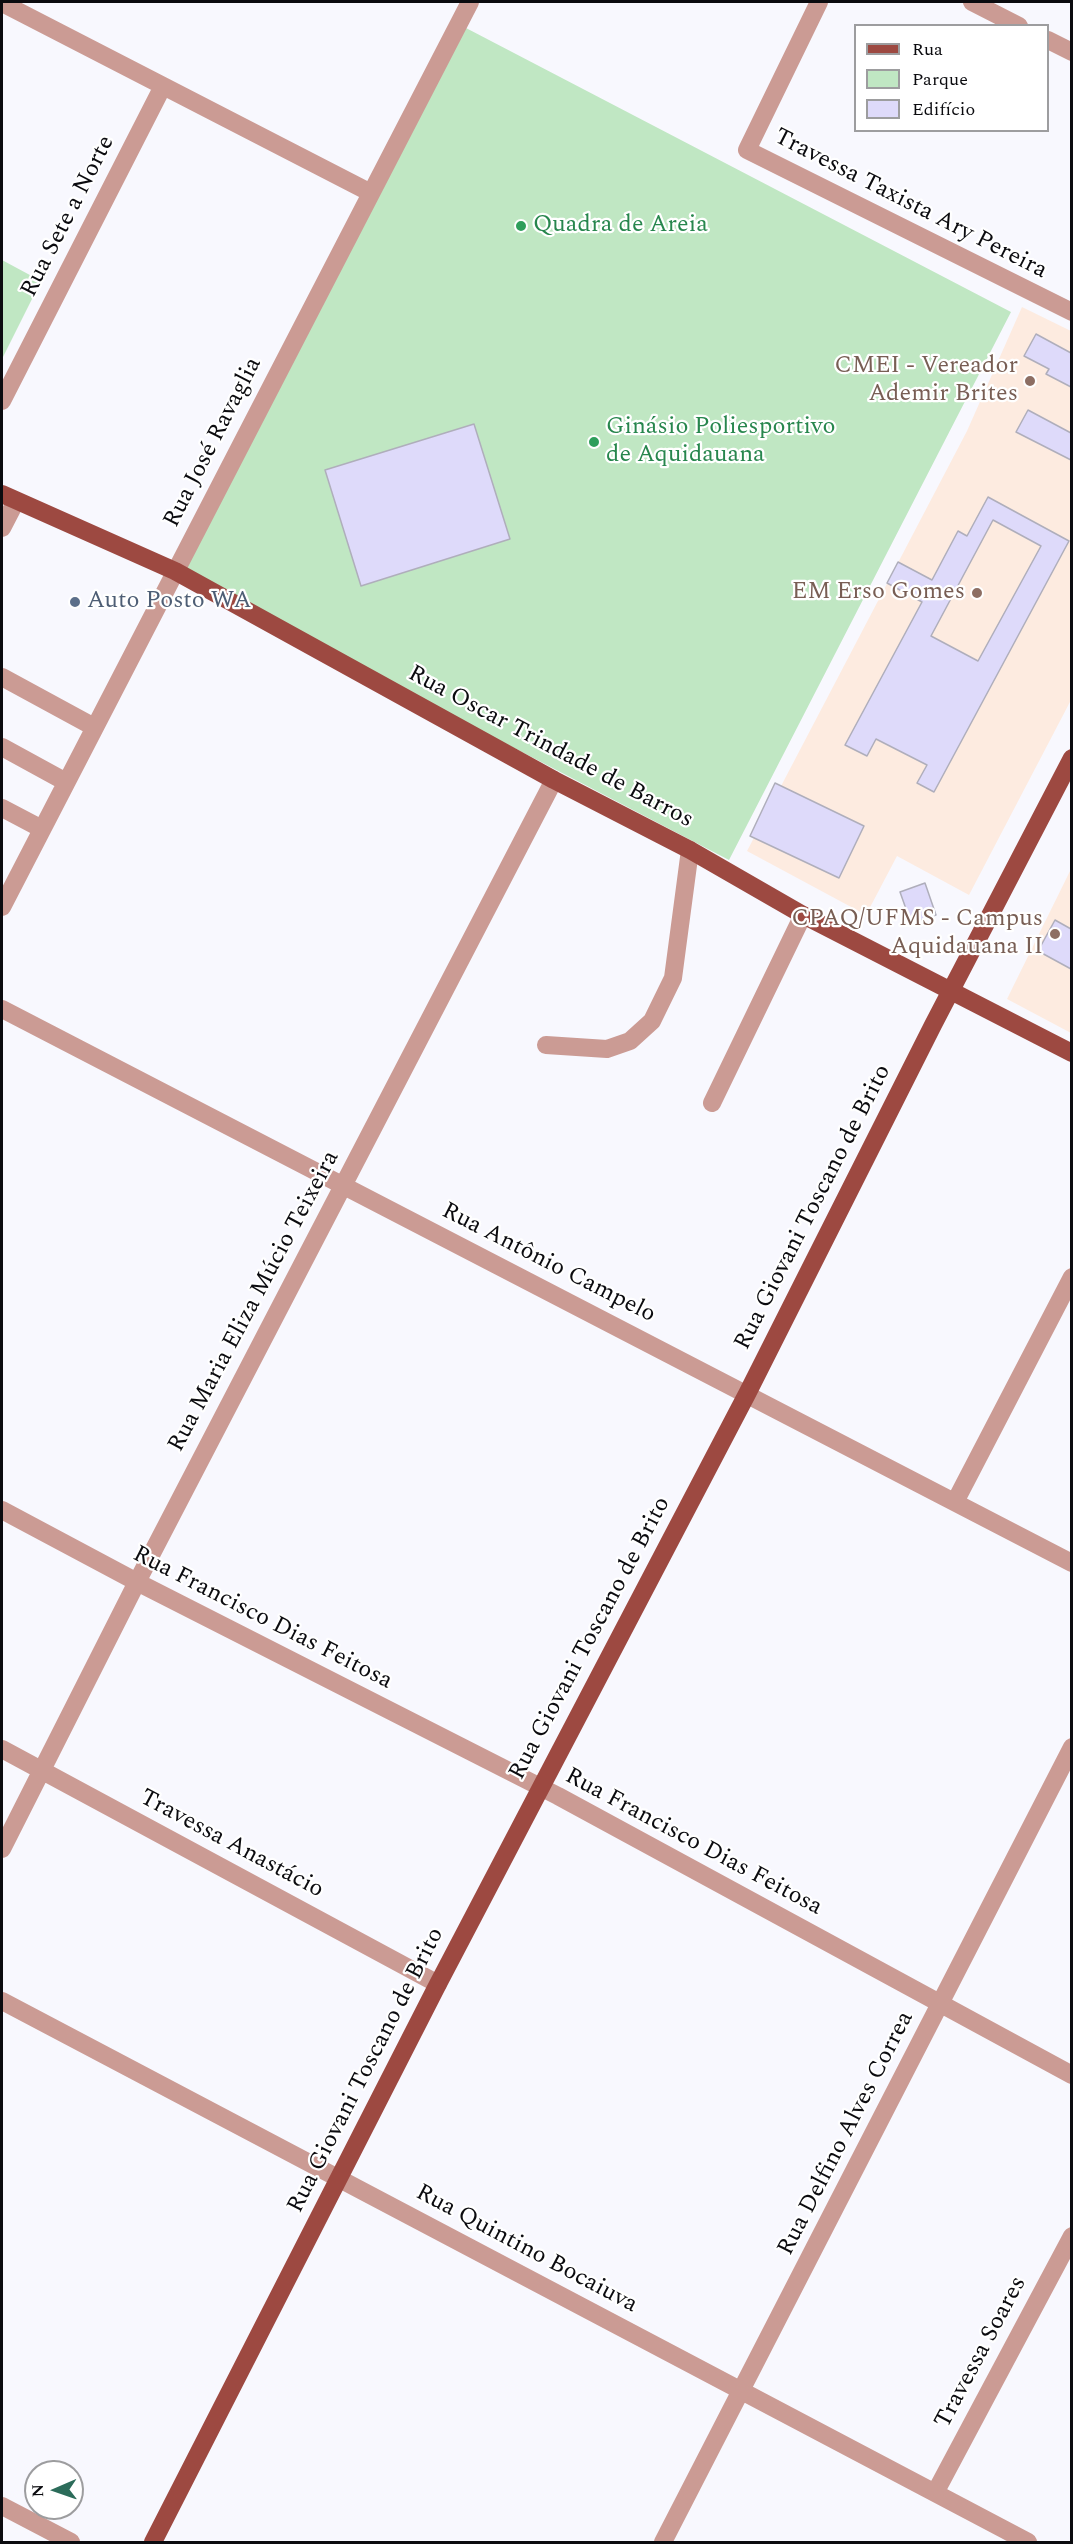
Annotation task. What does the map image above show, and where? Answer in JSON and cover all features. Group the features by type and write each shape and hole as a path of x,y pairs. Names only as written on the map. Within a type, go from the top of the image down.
{"main road":[{"name":"Rua Oscar Trindade de Barros","path":"9,497 175,571 554,780 690,850 803,915 1071,1053"},
{"name":"Rua Giovani Toscano de Brito","path":"153,2542 438,1984 747,1394 1071,758"}],"street":[{"name":"Rua José Ravaglia","path":"2,907 470,2"},
{"name":"Travessa Taxista Ary Pereira","path":"819,2 747,150 1071,312"},
{"path":"972,2 1015,24"},
{"path":"2,3 371,193"},
{"path":"1049,41 1071,52"},
{"name":"Rua Sete a Norte","path":"2,401 163,86"},
{"path":"2,528 9,497"},
{"path":"2,676 94,728"},
{"path":"2,747 66,782"},
{"name":"Rua Maria Eliza Múcio Teixeira","path":"2,1849 136,1582 554,780"},
{"path":"2,808 42,829"},
{"path":"546,1045 607,1049 630,1041 652,1021 673,978 690,850"},
{"path":"712,1103 803,915"},
{"name":"Rua Antônio Campelo","path":"2,1009 1071,1563"},
{"path":"955,1502 1071,1277"},
{"name":"Rua Francisco Dias Feitosa","path":"2,1510 136,1582 540,1787 1071,2075"},
{"name":"Rua Delfino Alves Correa","path":"663,2542 1071,1747"},
{"name":"Travessa Anastácio","path":"2,1749 438,1984"},
{"name":"Rua Quintino Bocaiuva","path":"2,2001 1028,2542"},
{"name":"Travessa Soares","path":"935,2493 1071,2236"},
{"path":"2,2506 71,2542"}],"shaded area":[{"name":"EM Erso Gomes","path":"1022,307 1071,331 1071,700 969,895 897,856 866,915 747,851 967,431"},
{"name":"CPAQ/UFMS - Campus Aquidauana II","path":"1071,869 1071,1033 1007,999"}],"green space":[{"name":"Ginásio Poliesportivo de Aquidauana","path":"466,28 1011,312 729,860 175,571"},
{"path":"2,260 41,281 2,359"}],"building":[{"path":"1036,334 1071,353 1071,387 1046,374 1049,369 1024,356"},
{"path":"1028,410 1071,433 1071,460 1016,432"},
{"path":"474,424 510,539 361,586 325,470"},
{"path":"988,497 1069,541 934,792 917,783 927,765 876,739 867,756 845,745 922,602 887,583 898,562 932,580 958,531 967,536","holes":["993,520 1041,546 978,661 931,636"]},
{"path":"775,783 864,826 839,878 750,836"},
{"path":"925,883 936,915 911,923 900,892"},
{"path":"1055,920 1071,929 1071,969 1038,951"}],"place":[{"name":"Quadra de Areia","path":"521,226"},
{"name":"CMEI - Vereador Ademir Brites","path":"1030,381"},
{"name":"Ginásio Poliesportivo de Aquidauana","path":"594,442"},
{"name":"EM Erso Gomes","path":"977,593"},
{"name":"Auto Posto WA","path":"75,602"},
{"name":"CPAQ/UFMS - Campus Aquidauana II","path":"1055,934"}]}
